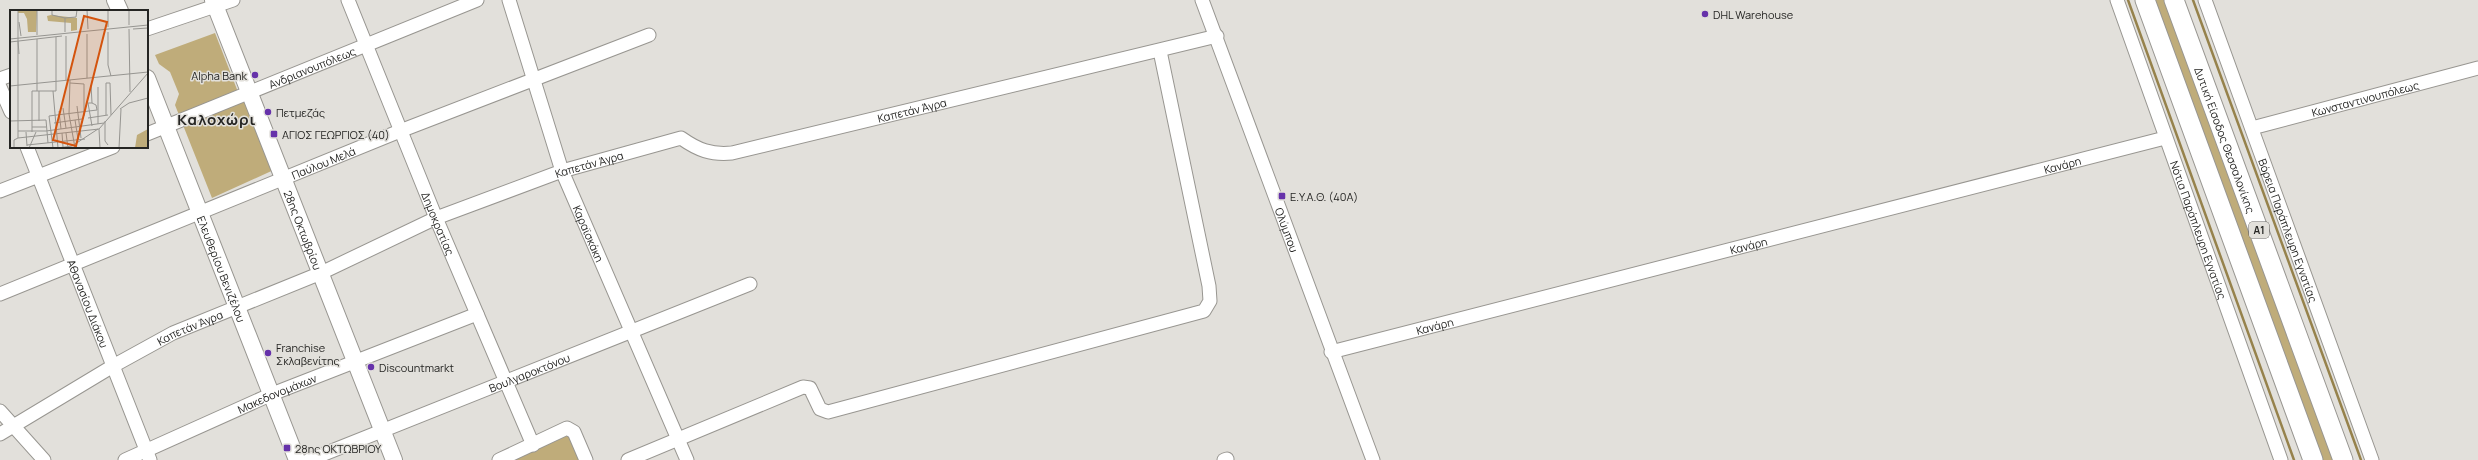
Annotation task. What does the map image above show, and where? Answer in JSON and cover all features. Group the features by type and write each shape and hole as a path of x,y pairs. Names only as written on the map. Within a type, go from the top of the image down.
{"highway":[{"name":"Α1","path":"2145,0 2313,460"},
{"name":"Δυτική Είσοδος Θεσσαλονίκης","path":"2174,0 2343,460"}],"main road":[{"path":"115,0 120,10"},
{"name":"28ης Οκτωβρίου","path":"215,4 394,460"},
{"name":"Ελευθερίου Βενιζέλου","path":"148,81 297,460"}],"street":[{"path":"148,29 215,4 233,0"},
{"name":"Δημοκρατίας","path":"348,0 400,131 476,314 534,445"},
{"name":"Ανδριανουπόλεως","path":"148,134 477,0"},
{"name":"Καραϊσκάκη","path":"509,0 562,171 633,332 687,460"},
{"name":"Ολύμπου","path":"1202,0 1217,36 1331,352 1373,460"},
{"name":"Νότια Παράπλευρη Εγνατίας","path":"2117,0 2165,138 2282,460"},
{"name":"Βόρεια Παράπλευρη Εγνατίας","path":"2205,0 2372,460"},
{"name":"Παύλου Μελά","path":"0,294 74,266 400,131 649,34"},
{"name":"Καπετάν Άγρα","path":"0,434 14,428 113,366 174,333 237,305 321,273 436,218 562,171 681,138 697,149 707,152 732,153 1160,51 1217,36"},
{"path":"628,460 677,438 788,393 808,387 822,411 828,412 1204,311 1210,301 1209,286 1160,51"},
{"name":"Κωνσταντινουπόλεως","path":"2252,128 2478,68"},
{"path":"0,79 10,75"},
{"path":"0,87 10,110"},
{"name":"Κανάρη","path":"1331,352 2165,138"},
{"name":"Αθανασίου Διάκου","path":"27,148 149,456"},
{"path":"0,191 110,148"},
{"name":"Βουλγαροκτόνου","path":"309,460 382,430 506,383 750,284"},
{"name":"Μακεδονομάχων","path":"125,460 149,456 272,394 476,314"},
{"path":"0,411 44,460"},
{"path":"499,460 534,445 565,429 570,429 586,460"}],"shaded area":[{"path":"2155,0 2166,0 2334,460 2323,460"},
{"path":"215,33 238,92 248,97 278,168 212,198 175,105 179,94 170,72 159,64 155,55"},
{"path":"569,435 580,460 512,460"}],"waterway":[{"path":"2128,0 2294,460"},
{"path":"2193,0 2361,460"}],"place":[{"name":"DHL Warehouse","path":"1705,14"},
{"name":"Alpha Bank","path":"255,75"},
{"name":"Πετμεζάς","path":"268,112"},
{"name":"ΑΓΙΟΣ ΓΕΩΡΓΙΟΣ (40)","path":"274,134"},
{"name":"Ε.Υ.Α.Θ. (40Α)","path":"1282,196"},
{"name":"Franchise Σκλαβενίτης","path":"268,353"},
{"name":"Discountmarkt","path":"371,367"},
{"name":"28ης ΟΚΤΩΒΡΙΟΥ","path":"287,448"}],"district":[{"name":"Καλοχώρι","path":"217,119"}]}
